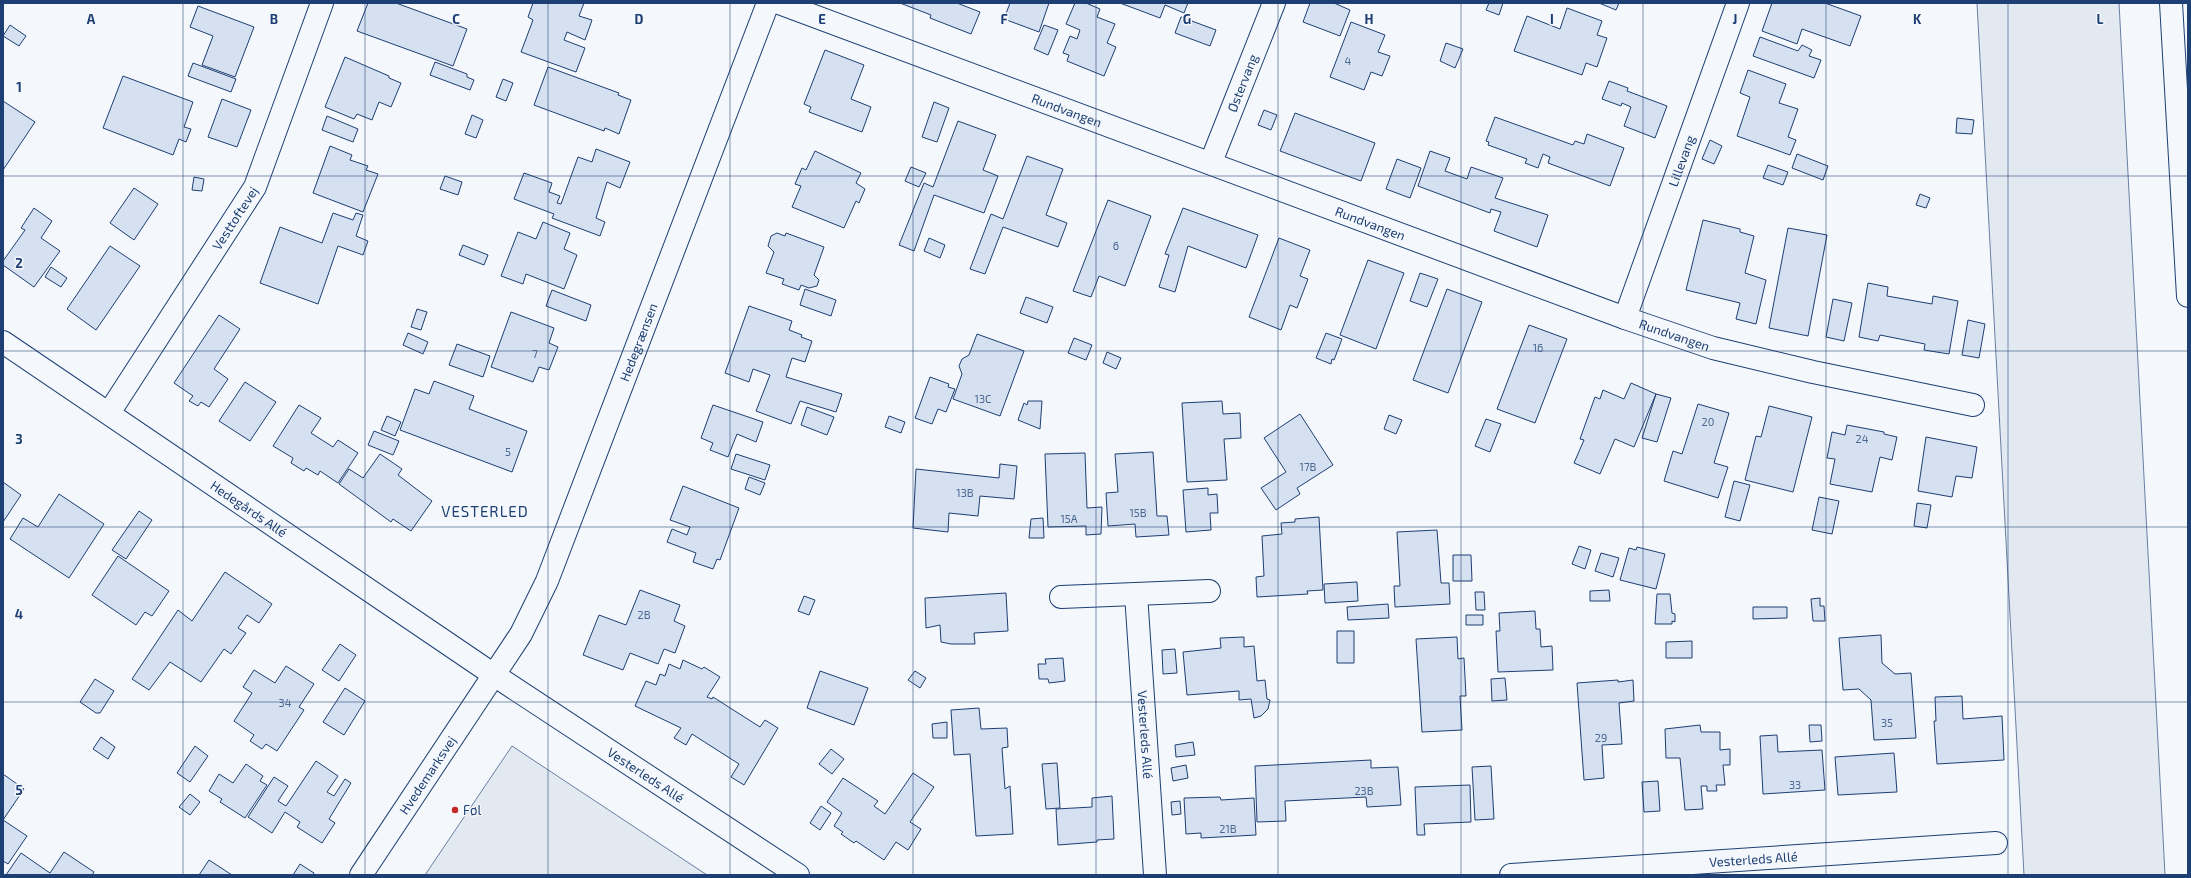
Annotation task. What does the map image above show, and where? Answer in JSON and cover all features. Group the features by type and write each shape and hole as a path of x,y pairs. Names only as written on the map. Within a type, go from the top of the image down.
{"street":[{"name":"Vesttoftevej","path":"109,413 255,187 322,3"},
{"name":"Hedegrænsen","path":"494,675 521,634 547,581 768,3"},
{"name":"Rundvangen","path":"779,3 1211,162 1625,318 1713,348 1813,372 1973,405"},
{"name":"Østervang","path":"1211,162 1274,3"},
{"name":"Lillevang","path":"1625,318 1738,3"},
{"path":"2170,3 2188,296"},
{"name":"Hedegårds Allé","path":"3,342 494,675"},
{"path":"1061,597 1209,591"},
{"name":"Vesterleds Allé","path":"1136,594 1155,875"},
{"name":"Hvedemarksvej","path":"361,875 494,675"},
{"name":"Vesterleds Allé","path":"494,675 798,875"},
{"name":"Vesterleds Allé","path":"1511,875 1996,843"}],"shaded area":[{"path":"1977,3 2119,3 2165,875 2024,875"},
{"path":"512,746 707,875 425,875"}],"building":[{"path":"368,3 396,3 467,29 453,66 357,31"},
{"path":"533,3 584,3 579,16 592,20 585,40 567,32 564,40 585,48 576,72 521,52 533,20 528,17"},
{"path":"900,3 957,3 980,12 971,34 930,18 931,15"},
{"path":"1010,3 1049,3 1039,32 1004,19"},
{"path":"1075,3 1086,3 1100,9 1097,17 1115,24 1107,43 1116,47 1104,76 1067,61 1069,55 1063,53 1070,36 1077,39 1080,30 1066,24"},
{"path":"1120,3 1188,3 1184,13 1165,5 1160,18"},
{"path":"1310,3 1334,3 1350,10 1340,36 1303,22"},
{"path":"1489,3 1503,3 1499,15 1486,10"},
{"path":"1599,3 1619,3 1616,10"},
{"path":"1772,3 1825,3 1861,16 1850,46 1802,29 1797,44 1762,31"},
{"path":"198,6 254,27 235,77 202,65 213,36 190,27"},
{"path":"1567,8 1602,21 1597,35 1607,38 1597,67 1586,63 1582,75 1514,51 1527,16 1560,29"},
{"path":"1181,17 1216,30 1210,46 1175,33"},
{"path":"1351,22 1385,35 1378,52 1390,56 1382,76 1371,72 1364,90 1330,77"},
{"path":"10,25 26,36 19,46 3,36"},
{"path":"1044,25 1058,30 1048,55 1034,49"},
{"path":"1760,37 1798,51 1802,45 1812,50 1809,56 1821,60 1814,78 1753,56"},
{"path":"1446,43 1463,49 1455,68 1440,61"},
{"path":"825,50 864,65 851,99 871,107 862,132 809,112 811,107 804,104"},
{"path":"345,57 389,76 389,78 401,83 391,107 379,102 372,120 357,114 354,119 325,107"},
{"path":"435,62 467,74 467,77 474,80 470,90 430,75"},
{"path":"193,63 236,79 231,92 188,76"},
{"path":"548,67 619,93 618,95 631,100 619,134 605,128 604,131 534,105"},
{"path":"1748,70 1786,84 1779,103 1798,109 1788,137 1796,140 1790,155 1737,136 1750,97 1740,93"},
{"path":"123,76 193,102 184,127 191,129 186,142 179,139 173,155 103,128"},
{"path":"503,79 513,83 506,101 496,97"},
{"path":"1609,81 1628,88 1627,91 1667,106 1655,138 1624,126 1631,107 1622,103 1621,106 1602,99"},
{"path":"222,99 251,110 237,147 208,137"},
{"path":"3,101 35,122 3,170"},
{"path":"934,102 949,108 937,142 922,137"},
{"path":"1264,110 1277,115 1271,130 1258,125"},
{"path":"1295,113 1375,143 1361,181 1280,151"},
{"path":"472,115 483,120 476,138 465,134"},
{"path":"327,116 358,129 353,142 322,130"},
{"path":"1495,117 1573,145 1575,141 1584,144 1587,134 1624,148 1610,186 1548,163 1550,157 1543,154 1538,168 1525,163 1527,159 1488,145 1489,142 1486,141"},
{"path":"1957,118 1974,120 1972,134 1956,133"},
{"path":"958,121 996,135 983,170 998,176 984,213 934,195 914,251 899,245 924,183 933,187"},
{"path":"1710,140 1722,146 1714,164 1702,159"},
{"path":"330,146 352,155 350,160 368,166 366,170 378,174 363,212 313,193"},
{"path":"596,149 630,162 620,188 607,182 596,218 605,222 600,236 552,218 554,214 514,199 524,173 552,183 549,192 560,196 557,203 561,204 578,157 592,162"},
{"path":"815,151 861,173 856,183 865,189 859,203 856,201 844,228 792,207 801,186 795,184 802,168 806,170"},
{"path":"1430,151 1450,158 1445,171 1467,179 1471,167 1503,178 1495,198 1548,215 1537,247 1494,231 1501,212 1491,209 1490,213 1418,186"},
{"path":"1797,154 1828,166 1823,180 1792,168"},
{"path":"1027,156 1063,169 1046,215 1067,223 1058,247 1003,227 985,274 970,269 991,214 1003,219"},
{"path":"1397,159 1421,168 1410,198 1386,189"},
{"path":"1768,165 1788,172 1783,185 1763,178"},
{"path":"911,167 926,173 919,187 905,181"},
{"path":"445,176 462,182 458,195 440,189"},
{"path":"194,177 204,179 202,191 192,190"},
{"path":"134,188 158,204 134,240 110,223"},
{"path":"1920,194 1930,198 1926,208 1916,205"},
{"path":"1108,200 1151,216 1125,286 1099,276 1091,297 1073,291"},
{"path":"34,208 52,221 41,238 60,251 34,287 3,265 3,261 25,230 21,228"},
{"path":"1183,208 1258,235 1246,268 1188,246 1175,292 1159,287 1169,255 1165,254"},
{"path":"333,213 353,220 356,213 363,215 356,236 368,241 363,255 338,246 318,304 260,283 280,227 322,243"},
{"path":"1703,220 1740,229 1740,232 1754,236 1745,273 1766,280 1756,324 1736,319 1740,303 1686,290"},
{"path":"543,222 570,233 564,249 577,255 564,289 526,274 523,284 501,276 518,232 536,239"},
{"path":"1788,228 1827,235 1808,336 1769,328"},
{"path":"777,233 785,236 786,233 824,247 814,275 819,280 817,286 809,288 801,285 799,290 782,284 784,279 766,273 774,252 768,246 771,236"},
{"path":"929,238 945,245 940,258 924,251"},
{"path":"1279,238 1310,250 1300,276 1308,279 1297,308 1290,305 1281,330 1249,317"},
{"path":"463,245 488,255 484,265 459,255"},
{"path":"110,246 140,266 96,330 67,309"},
{"path":"1368,260 1404,273 1376,349 1340,335"},
{"path":"51,267 67,278 61,287 45,277"},
{"path":"1420,273 1438,279 1427,307 1410,301"},
{"path":"1868,283 1888,287 1887,296 1932,304 1933,296 1958,301 1949,354 1924,350 1925,344 1880,335 1878,341 1859,337"},
{"path":"805,289 836,300 831,316 800,305"},
{"path":"1447,289 1482,302 1448,393 1413,380"},
{"path":"552,290 591,305 586,321 546,306"},
{"path":"1026,297 1053,307 1047,323 1020,313"},
{"path":"1833,299 1852,303 1844,341 1826,337"},
{"path":"749,306 792,321 789,330 812,341 805,362 792,358 786,377 842,394 836,412 800,401 791,424 756,411 770,375 753,369 749,382 725,373"},
{"path":"417,309 427,312 421,330 411,327"},
{"path":"511,312 554,328 549,343 558,347 549,370 539,367 533,382 491,367"},
{"path":"219,315 240,329 214,369 228,379 209,407 201,402 198,406 189,401 193,396 174,383"},
{"path":"1968,320 1985,324 1979,358 1962,355"},
{"path":"1529,325 1567,339 1535,423 1497,409"},
{"path":"408,333 428,342 423,354 403,345"},
{"path":"1326,333 1342,339 1331,364 1316,358"},
{"path":"977,334 1024,351 1000,416 953,399 962,374 959,366 962,359 969,355"},
{"path":"1074,338 1092,345 1086,360 1068,353"},
{"path":"457,344 490,356 483,377 449,365"},
{"path":"1107,352 1121,358 1116,369 1103,363"},
{"path":"930,377 949,384 948,387 955,389 946,412 938,409 932,424 915,418"},
{"path":"434,381 474,396 469,409 527,431 512,472 400,430 415,389 429,394"},
{"path":"245,382 276,402 250,441 219,421"},
{"path":"1631,383 1656,394 1634,447 1615,439 1600,474 1574,463 1584,440 1580,439 1595,397 1600,399 1603,390 1624,399"},
{"path":"1656,394 1671,398 1657,442 1642,438"},
{"path":"1028,401 1042,401 1040,429 1018,420 1024,403 1027,405"},
{"path":"1222,401 1223,414 1240,413 1241,438 1224,439 1227,480 1187,482 1182,403"},
{"path":"1698,404 1729,413 1714,463 1728,467 1718,498 1664,481 1673,451 1682,454"},
{"path":"299,405 321,418 311,433 333,447 338,440 358,453 338,483 320,471 318,475 306,468 304,471 291,463 293,458 273,446"},
{"path":"713,405 763,422 756,442 737,434 728,457 710,450 713,443 701,438"},
{"path":"1769,406 1812,417 1793,492 1745,480 1756,436 1761,437"},
{"path":"807,407 834,417 827,435 801,425"},
{"path":"1300,414 1333,465 1297,488 1300,494 1276,510 1261,488 1286,472 1264,438"},
{"path":"1389,415 1402,420 1396,434 1384,429"},
{"path":"387,416 401,422 395,436 381,430"},
{"path":"889,416 905,422 901,433 885,427"},
{"path":"1486,419 1501,424 1490,452 1475,446"},
{"path":"1847,425 1884,432 1884,434 1897,437 1892,460 1880,457 1872,492 1830,484 1835,459 1827,458 1832,432 1845,435"},
{"path":"374,431 399,441 393,455 368,445"},
{"path":"1926,437 1977,447 1972,478 1956,476 1952,497 1918,491"},
{"path":"1153,452 1157,516 1167,516 1169,535 1136,537 1135,524 1108,526 1106,493 1118,492 1115,454"},
{"path":"1085,453 1087,508 1102,507 1101,534 1086,535 1086,526 1048,527 1045,454"},
{"path":"380,454 402,469 398,475 432,501 411,531 393,519 391,522 339,484 349,469 363,478"},
{"path":"736,454 770,465 765,480 731,469"},
{"path":"1000,464 1017,466 1014,499 980,496 978,516 949,513 948,532 913,528 916,469 999,478"},
{"path":"749,477 765,483 760,495 745,489"},
{"path":"1734,481 1750,485 1740,521 1725,517"},
{"path":"3,482 21,495 3,522"},
{"path":"683,486 739,508 720,560 717,559 713,569 693,562 696,553 667,542 672,529 687,535 690,527 670,520"},
{"path":"1208,488 1208,495 1217,494 1218,513 1210,513 1211,530 1186,532 1183,490"},
{"path":"59,494 104,524 69,578 10,539 23,518 38,527"},
{"path":"1819,497 1839,501 1832,534 1812,530"},
{"path":"1917,503 1931,505 1927,528 1914,526"},
{"path":"139,511 152,520 126,559 112,550"},
{"path":"1319,517 1323,590 1307,591 1308,594 1257,597 1256,577 1264,576 1262,536 1282,534 1281,523 1295,522 1295,519"},
{"path":"1043,518 1044,538 1029,538 1031,519"},
{"path":"1437,530 1441,583 1449,583 1450,604 1395,607 1394,586 1400,586 1397,532"},
{"path":"1579,546 1591,550 1585,569 1572,564"},
{"path":"1637,547 1665,554 1656,589 1620,580 1629,548 1636,550"},
{"path":"1601,553 1619,558 1613,577 1595,571"},
{"path":"1453,555 1471,555 1472,581 1453,581"},
{"path":"118,556 169,591 152,616 145,612 136,625 92,595"},
{"path":"225,572 272,604 259,623 247,615 238,628 246,633 231,654 224,649 201,682 170,662 149,690 132,679 178,610 192,621"},
{"path":"1357,582 1358,601 1325,603 1324,584"},
{"path":"640,590 680,605 674,621 685,626 675,653 664,649 658,664 630,653 623,670 583,655 599,615 626,625"},
{"path":"1609,590 1610,601 1590,601 1590,591"},
{"path":"1475,592 1484,592 1485,610 1476,610"},
{"path":"1006,593 1008,631 974,633 975,644 951,644 941,642 940,625 926,628 925,598"},
{"path":"1657,594 1670,594 1672,613 1675,614 1675,622 1672,621 1672,624 1655,624"},
{"path":"804,596 815,600 809,615 798,611"},
{"path":"1820,598 1820,606 1824,606 1825,621 1813,621 1811,599"},
{"path":"1388,604 1389,618 1348,620 1347,607"},
{"path":"1753,607 1787,607 1787,618 1753,619"},
{"path":"1535,611 1536,629 1540,629 1541,647 1552,646 1553,670 1498,672 1496,631 1500,631 1499,613"},
{"path":"1466,615 1483,615 1483,625 1466,625"},
{"path":"1337,631 1354,631 1354,663 1337,663"},
{"path":"1881,635 1882,663 1895,674 1911,673 1916,738 1874,740 1871,700 1859,689 1843,690 1839,638"},
{"path":"1244,637 1244,647 1254,646 1257,681 1265,680 1267,699 1270,700 1268,709 1261,716 1254,718 1251,699 1239,700 1239,691 1187,695 1183,652 1221,648 1220,638"},
{"path":"1457,637 1458,659 1464,658 1466,696 1460,696 1462,730 1422,732 1416,639"},
{"path":"1692,641 1692,658 1666,658 1666,642"},
{"path":"340,644 356,655 339,681 322,670"},
{"path":"1175,649 1177,673 1163,674 1162,650"},
{"path":"1063,658 1065,681 1049,683 1048,679 1039,679 1038,664 1046,664 1045,659"},
{"path":"683,660 702,669 704,667 720,677 707,697 712,699 713,697 760,727 765,720 778,728 744,785 731,777 739,764 692,734 686,745 674,738 681,728 635,706 646,681 656,685 660,674 665,676 669,664 680,669"},
{"path":"286,666 314,684 299,707 304,710 277,751 266,744 262,749 250,741 254,735 234,721 252,693 243,687 254,670 275,683"},
{"path":"820,671 868,688 854,725 807,708"},
{"path":"915,671 926,678 920,688 908,680"},
{"path":"1505,678 1507,700 1492,701 1491,679"},
{"path":"95,679 114,691 100,713 96,713 80,702"},
{"path":"1618,680 1618,682 1633,680 1634,701 1619,703 1622,744 1602,745 1604,778 1584,780 1577,683"},
{"path":"345,688 365,701 344,735 323,722"},
{"path":"1962,696 1963,719 2002,716 2004,760 1937,764 1934,721 1936,721 1935,697"},
{"path":"979,708 981,729 1007,728 1008,747 1002,748 1005,789 1010,786 1013,834 976,836 970,754 954,755 951,710"},
{"path":"947,722 947,738 933,738 932,724"},
{"path":"1700,725 1701,732 1720,732 1720,750 1730,749 1730,765 1723,765 1725,785 1716,785 1717,791 1707,791 1707,786 1701,786 1703,809 1685,810 1680,758 1666,758 1665,729"},
{"path":"1809,725 1821,725 1822,741 1810,742"},
{"path":"1777,735 1778,752 1822,750 1825,790 1763,794 1760,736"},
{"path":"101,737 115,747 108,759 93,749"},
{"path":"1193,742 1195,755 1176,757 1175,745"},
{"path":"195,746 208,756 190,782 177,773"},
{"path":"831,749 844,759 832,774 819,764"},
{"path":"1894,753 1897,792 1838,795 1835,757"},
{"path":"1371,760 1371,768 1398,767 1401,805 1367,807 1366,797 1285,801 1286,821 1257,822 1255,766"},
{"path":"316,761 338,776 327,792 334,796 345,779 351,783 329,819 335,823 322,843 297,827 300,822 285,812 272,833 248,817 274,777 288,786 278,801 286,806"},
{"path":"1057,763 1060,808 1046,809 1042,764"},
{"path":"246,764 263,776 260,781 267,785 245,818 220,802 222,799 209,791 219,774 233,783"},
{"path":"1186,765 1188,778 1173,781 1171,768"},
{"path":"1491,766 1494,819 1475,820 1472,767"},
{"path":"913,773 934,787 910,822 921,829 908,850 896,842 884,860 856,841 854,843 841,834 843,832 834,826 842,813 827,802 843,778 878,801 874,806 885,814"},
{"path":"3,774 24,789 3,820"},
{"path":"1658,781 1660,811 1644,812 1642,782"},
{"path":"1470,785 1471,822 1424,824 1425,835 1417,835 1415,787"},
{"path":"190,794 200,802 190,815 179,807"},
{"path":"1112,796 1114,839 1058,845 1056,809 1092,807 1092,798"},
{"path":"1220,797 1221,800 1254,798 1256,835 1201,838 1201,833 1186,834 1184,798"},
{"path":"1180,801 1181,814 1172,815 1171,802"},
{"path":"821,806 831,813 820,830 810,823"},
{"path":"3,820 27,836 8,864 3,861"},
{"path":"64,852 94,872 92,875 6,875 21,853 50,873"},
{"path":"209,860 232,875 199,875"},
{"path":"300,864 314,873 313,875 293,875"}],"place":[{"name":"Føl","path":"455,810"}],"district":[{"name":"VESTERLED","path":"485,511"}]}
